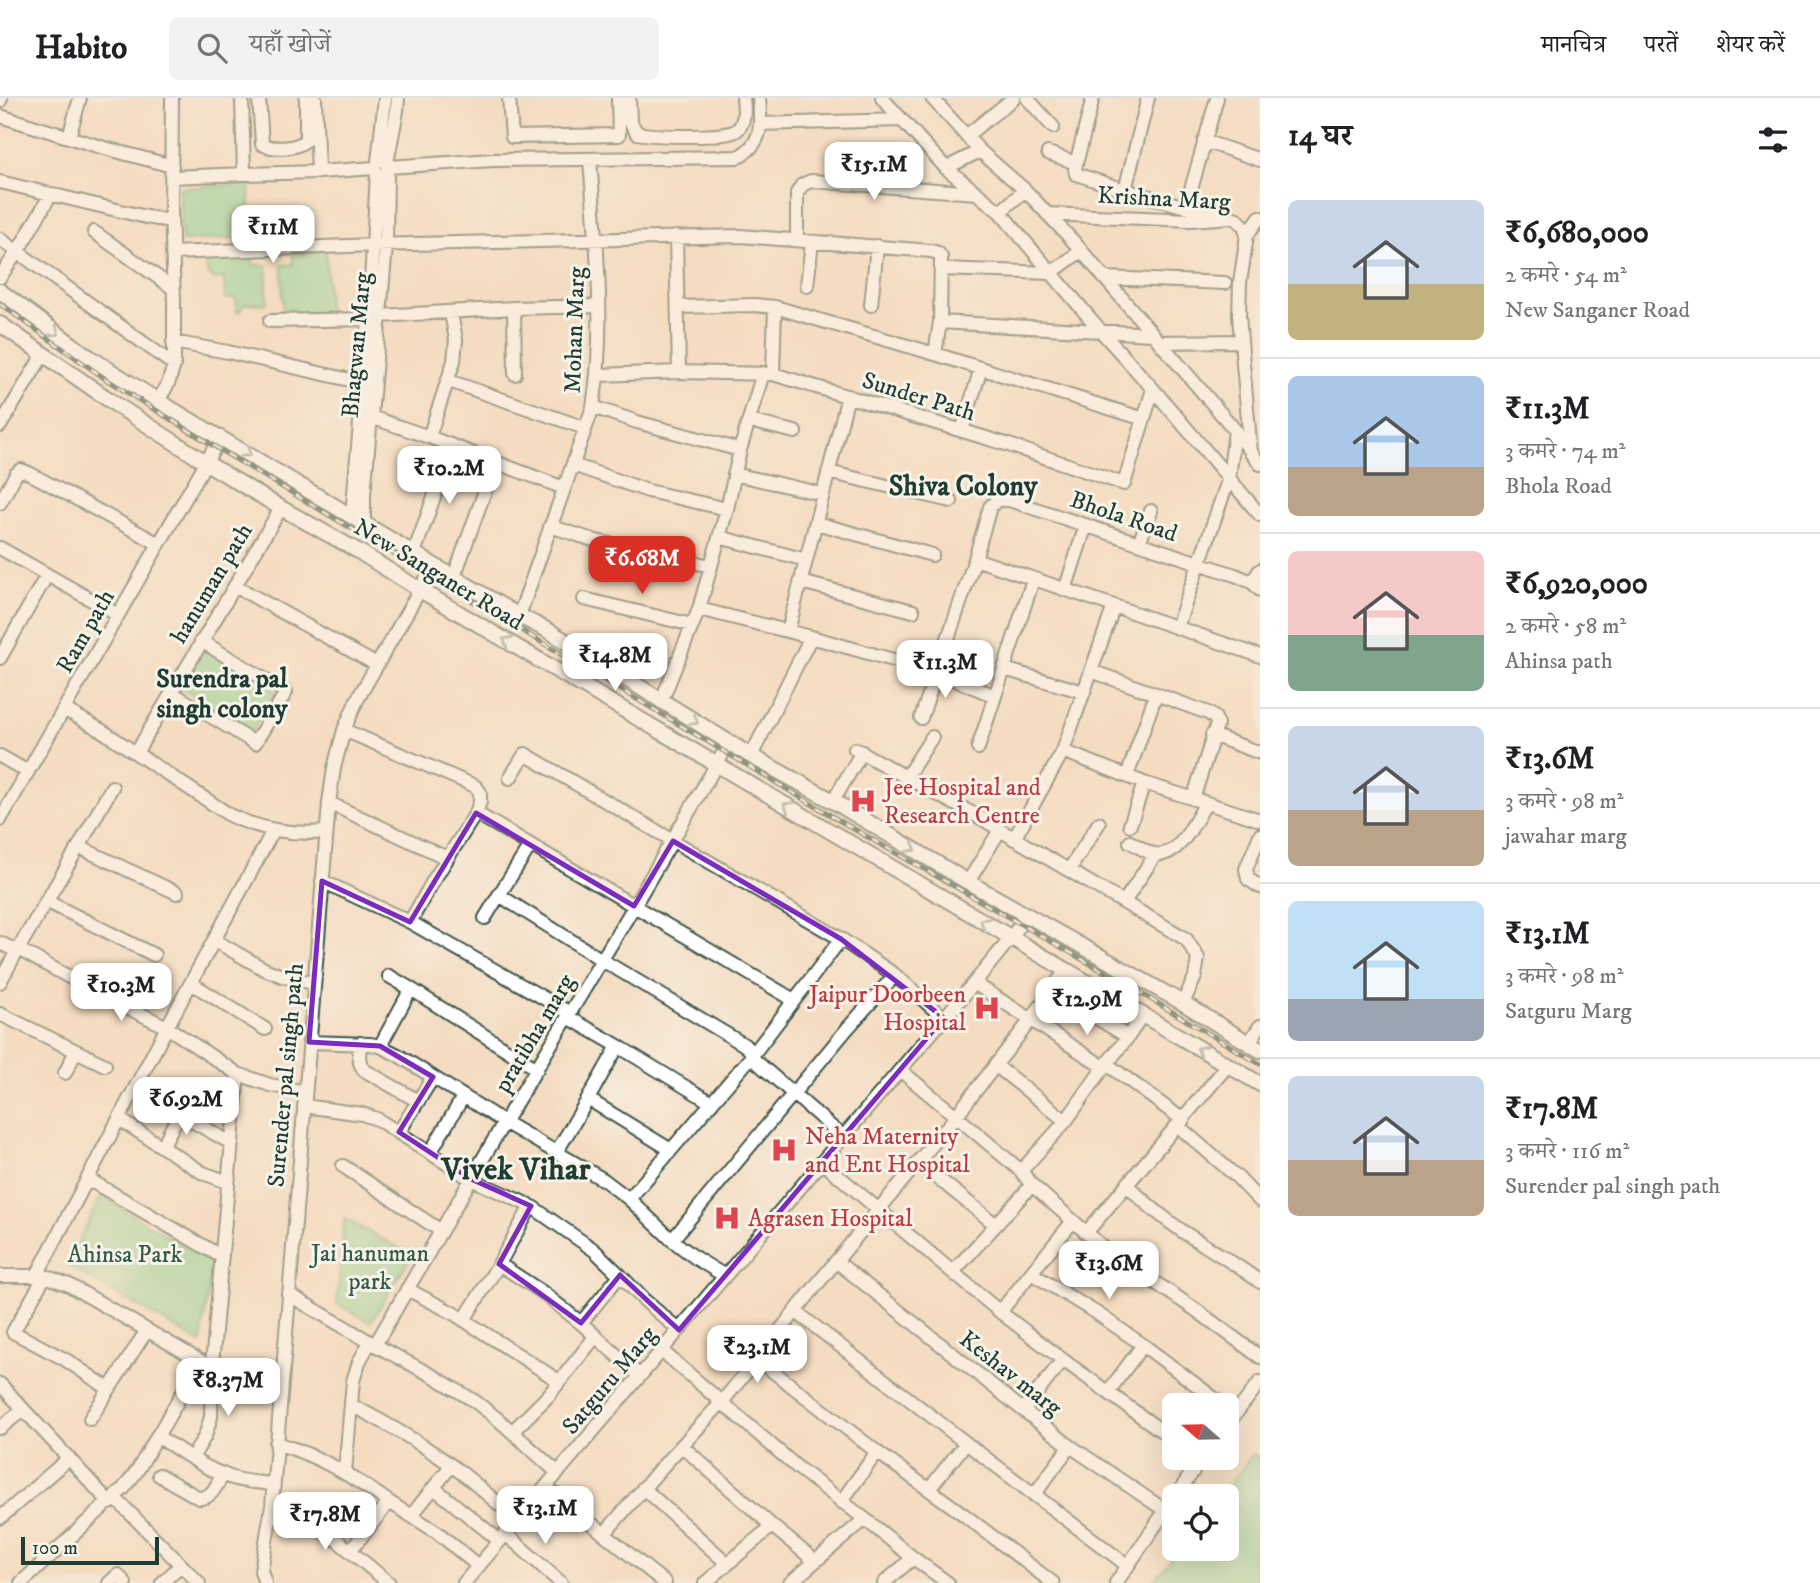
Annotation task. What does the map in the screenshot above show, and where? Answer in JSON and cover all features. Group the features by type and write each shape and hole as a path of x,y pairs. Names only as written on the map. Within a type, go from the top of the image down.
{"main road":[{"name":"New Sanganer Road","path":"0,291 89,357 158,401 519,616 549,631 751,756 1183,1003 1255,1047"},
{"name":"New Sanganer Road","path":"0,324 115,404 281,508 1260,1084"}],"street":[{"path":"69,137 80,98"},
{"path":"158,401 169,384 174,365 172,98"},
{"path":"242,98 244,174"},
{"path":"259,98 262,144 269,147 305,143 306,98"},
{"path":"315,98 318,172"},
{"name":"Bhagwan Marg","path":"358,519 364,495 371,417 386,98"},
{"name":"Bhagwan Marg","path":"382,167 398,98"},
{"path":"509,98 512,137 619,135 618,98"},
{"path":"629,98 630,121 637,133 650,135 735,132 741,125 744,114 743,98"},
{"path":"0,116 172,172 244,174 318,172 493,160 738,157 752,148 757,140 760,124 759,98"},
{"path":"882,98 946,168 1000,212 1260,515"},
{"path":"932,98 966,136 1025,190 1081,251 1235,430 1260,464"},
{"path":"966,136 1014,98"},
{"path":"1027,98 1053,127"},
{"path":"1093,98 1076,163 1076,174 1186,207 1231,217"},
{"path":"1125,190 1148,98"},
{"path":"1186,207 1217,98"},
{"path":"760,124 901,120"},
{"path":"681,135 681,158"},
{"path":"565,136 565,159"},
{"path":"1204,141 1260,160"},
{"path":"284,173 285,147"},
{"path":"946,168 981,150"},
{"path":"1048,153 1076,163"},
{"name":"Mohan Marg","path":"519,616 593,407 598,375 599,306 590,159"},
{"path":"797,240 797,193 802,185 811,181 977,193"},
{"path":"0,182 172,221"},
{"path":"1000,212 1025,190"},
{"path":"0,277 51,194"},
{"name":"Krishna Marg","path":"1047,214 1191,220 1231,217 1244,226 1247,235 1240,283 1239,315 1251,453"},
{"path":"1247,235 1260,217"},
{"path":"93,232 173,288"},
{"path":"172,253 740,236 931,251 941,257 940,323 935,354"},
{"path":"676,237 679,372"},
{"path":"0,239 174,365"},
{"path":"807,286 812,242"},
{"path":"871,305 877,246"},
{"path":"941,269 1051,273 1081,251"},
{"path":"1104,278 1225,283"},
{"path":"270,321 599,306"},
{"path":"679,307 775,307 1144,419"},
{"path":"662,702 699,609 748,421 768,374 775,307"},
{"path":"514,308 515,374"},
{"path":"429,437 454,361 456,340 451,313"},
{"name":"Bhagwan Marg","path":"358,519 363,383 374,318"},
{"path":"940,323 1100,330 1156,338 1241,341"},
{"path":"173,342 363,383"},
{"path":"0,426 43,355"},
{"path":"962,431 981,368"},
{"name":"Sunder Path","path":"598,375 679,372 768,374 962,431 1124,484 1153,389"},
{"path":"449,381 585,428"},
{"path":"788,631 848,396"},
{"path":"593,407 740,450"},
{"path":"371,417 564,488"},
{"path":"748,421 795,432"},
{"path":"1177,627 1229,478 1235,430"},
{"name":"Ram path","path":"0,820 220,438"},
{"path":"414,553 452,447"},
{"path":"454,577 495,463"},
{"path":"573,465 648,491 727,509"},
{"path":"0,503 16,474 22,470 159,544"},
{"path":"828,472 951,501"},
{"path":"734,474 823,494"},
{"name":"Bhola Road","path":"921,718 990,507 997,500 1009,500 1086,525 1235,575 1256,586"},
{"name":"hanuman path","path":"136,753 281,508"},
{"path":"1139,543 1151,511"},
{"path":"816,523 932,555"},
{"path":"1065,590 1086,525"},
{"path":"550,526 596,541 711,566"},
{"path":"719,537 806,560"},
{"path":"0,548 118,615"},
{"path":"975,559 1260,656"},
{"name":"Surender pal singh path","path":"265,1583 261,1571 272,1506 326,832 334,768 344,730 357,700 434,565"},
{"path":"1256,586 1260,570"},
{"path":"0,658 47,575"},
{"path":"978,748 1033,580"},
{"path":"801,583 913,611"},
{"path":"235,586 377,665"},
{"path":"584,599 692,625"},
{"path":"1014,839 1063,751 1114,606"},
{"path":"699,609 936,672 995,696"},
{"path":"751,756 811,637"},
{"path":"172,693 255,743 286,692 201,641"},
{"path":"1004,669 1084,692"},
{"path":"1091,671 1208,713 1215,718 1217,724 1212,735 1199,801 1184,840 1171,852 1155,855 1130,842"},
{"path":"1127,776 1156,694"},
{"path":"64,709 231,816 273,831 306,834 326,832"},
{"path":"344,730 475,786 480,792 476,813 410,922"},
{"path":"1212,735 1260,753"},
{"path":"907,776 932,737"},
{"name":"pratibha marg","path":"345,1472 354,1381 359,1362 407,1289 729,743"},
{"path":"833,801 858,750 907,776 1186,939 1198,958 1195,977 1183,1003"},
{"path":"1063,751 1144,783 1260,820"},
{"path":"510,778 525,754 841,939 895,975 944,1018"},
{"path":"0,756 28,772"},
{"path":"1130,825 1144,783"},
{"path":"0,982 112,787"},
{"path":"329,803 447,858"},
{"path":"476,813 794,1000"},
{"path":"1069,870 1099,822"},
{"path":"968,882 1000,830"},
{"path":"109,1389 66,1360 13,1332 137,1084 273,831"},
{"path":"1260,835 1246,869 1248,878 1260,887"},
{"path":"485,918 530,846"},
{"path":"79,847 177,892"},
{"path":"1124,902 1155,855"},
{"path":"322,881 410,922 712,1103"},
{"path":"499,895 743,1044 792,1094 843,1137"},
{"path":"46,901 154,955"},
{"name":"Satguru Marg","path":"464,1583 974,983 1027,914"},
{"path":"629,1199 752,1055 841,939"},
{"path":"214,940 264,969 314,983"},
{"path":"0,943 167,1027 238,1074 270,1085 305,1092"},
{"path":"604,1534 722,1402 956,1116 1066,970"},
{"path":"672,1240 792,1094 895,975"},
{"path":"389,976 537,1069"},
{"path":"191,983 265,1029"},
{"path":"974,983 1030,1021 1105,1065 1180,1123 1260,1201"},
{"path":"380,1046 411,989"},
{"path":"1051,990 1128,1037"},
{"path":"0,1014 104,1065"},
{"path":"1021,1171 1066,1121 1142,1015"},
{"path":"1255,1047 1260,1026"},
{"path":"309,1042 380,1046 398,1055 504,1122 604,1180 629,1199 672,1240 725,1276"},
{"path":"361,1044 359,1059 364,1070 418,1101"},
{"path":"556,1153 618,1046"},
{"path":"65,1073 76,1051"},
{"path":"995,1065 1066,1121"},
{"path":"1086,1233 1228,1065"},
{"path":"900,1070 1021,1171 1032,1185 1105,1249 1260,1357"},
{"path":"192,1458 205,1436 211,1417 206,1363 222,1257 238,1074"},
{"path":"399,1132 433,1077"},
{"path":"137,1084 231,1143"},
{"path":"430,1153 463,1097"},
{"path":"588,1099 671,1150"},
{"path":"304,1106 362,1114 377,1119 471,1179 531,1206 594,1250 679,1331"},
{"path":"162,1147 180,1112"},
{"path":"119,1119 203,1173 228,1182"},
{"path":"822,1162 1000,1312 1162,1431"},
{"path":"918,1162 996,1225"},
{"path":"343,1166 441,1231"},
{"path":"86,1183 93,1182 222,1257"},
{"path":"953,1272 1032,1185"},
{"path":"1127,1185 1181,1231 1238,1265 1260,1282"},
{"path":"464,1320 531,1206"},
{"path":"1000,1312 1073,1221"},
{"name":"Keshav marg","path":"836,1261 1070,1446 1162,1508"},
{"path":"499,1264 542,1292 640,1376"},
{"path":"1031,1273 1098,1314 1207,1393"},
{"path":"581,1323 620,1275"},
{"path":"0,1276 41,1276 69,1285 206,1363 282,1377"},
{"path":"407,1289 464,1320 559,1381"},
{"path":"288,1294 476,1402 558,1473"},
{"path":"795,1311 1034,1494 1122,1577 1162,1517"},
{"path":"90,1419 147,1330"},
{"path":"512,1432 548,1396 595,1337"},
{"path":"1108,1392 1143,1345"},
{"path":"662,1351 841,1502 948,1583"},
{"path":"757,1359 1053,1583"},
{"path":"1023,1410 1063,1360"},
{"path":"24,1582 112,1500 137,1471 206,1363"},
{"path":"0,1384 69,1458 199,1583"},
{"path":"1239,1402 1258,1390"},
{"path":"351,1405 387,1424 452,1466 518,1520"},
{"path":"1,1426 23,1410"},
{"path":"157,1436 223,1474 273,1484"},
{"path":"276,1443 306,1452 345,1472 437,1532 478,1566"},
{"path":"929,1489 966,1443"},
{"path":"682,1446 815,1562"},
{"path":"1034,1494 1070,1446"},
{"path":"841,1502 877,1452"},
{"path":"0,1518 69,1458"},
{"path":"411,1516 452,1466"},
{"path":"159,1475 199,1498 206,1498 223,1474"},
{"path":"546,1487 665,1583"},
{"path":"434,1488 561,1583"},
{"path":"643,1488 728,1563"},
{"path":"350,1551 389,1502"},
{"path":"272,1506 332,1536 389,1583"},
{"path":"790,1583 865,1519"},
{"path":"705,1583 772,1526"},
{"path":"884,1583 914,1558"},
{"path":"162,1583 181,1565"},
{"path":"109,1583 118,1575 125,1583"}],"highlighted area":[{"path":"476,813 634,906 673,841 841,939 944,1018 679,1330 620,1275 581,1323 499,1264 531,1206 471,1179 399,1132 433,1077 380,1046 309,1042 322,881 410,922"}],"green space":[{"path":"249,184 251,237 182,241 179,188"},
{"path":"326,252 328,316 296,317 295,309 283,310 282,265 293,264 293,253"},
{"path":"253,257 253,265 267,265 267,303 244,304 241,311 237,312 236,298 225,299 224,278 214,279 207,273 207,258"},
{"path":"203,647 276,692 252,731 182,689"},
{"name":"Ahinsa Park","path":"101,1196 212,1262 201,1343 67,1265"},
{"name":"Jai hanuman park","path":"344,1219 412,1255 371,1322 337,1304"},
{"path":"1253,1454 1260,1459 1260,1583 1152,1583 1169,1561 1239,1561 1239,1484 1229,1484"}],"railway":[{"path":"0,304 107,380 222,451 852,828 1260,1064"}],"place":[{"name":"Jee Hospital and Research Centre","path":"863,801"},
{"name":"Jaipur Doorbeen Hospital","path":"987,1008"},
{"name":"Neha Maternity and Ent Hospital","path":"784,1150"},
{"name":"Agrasen Hospital","path":"727,1218"}],"district":[{"name":"Shiva Colony","path":"963,485"},
{"name":"Surendra pal singh colony","path":"222,693"},
{"name":"Vivek Vihar","path":"516,1168"}]}
